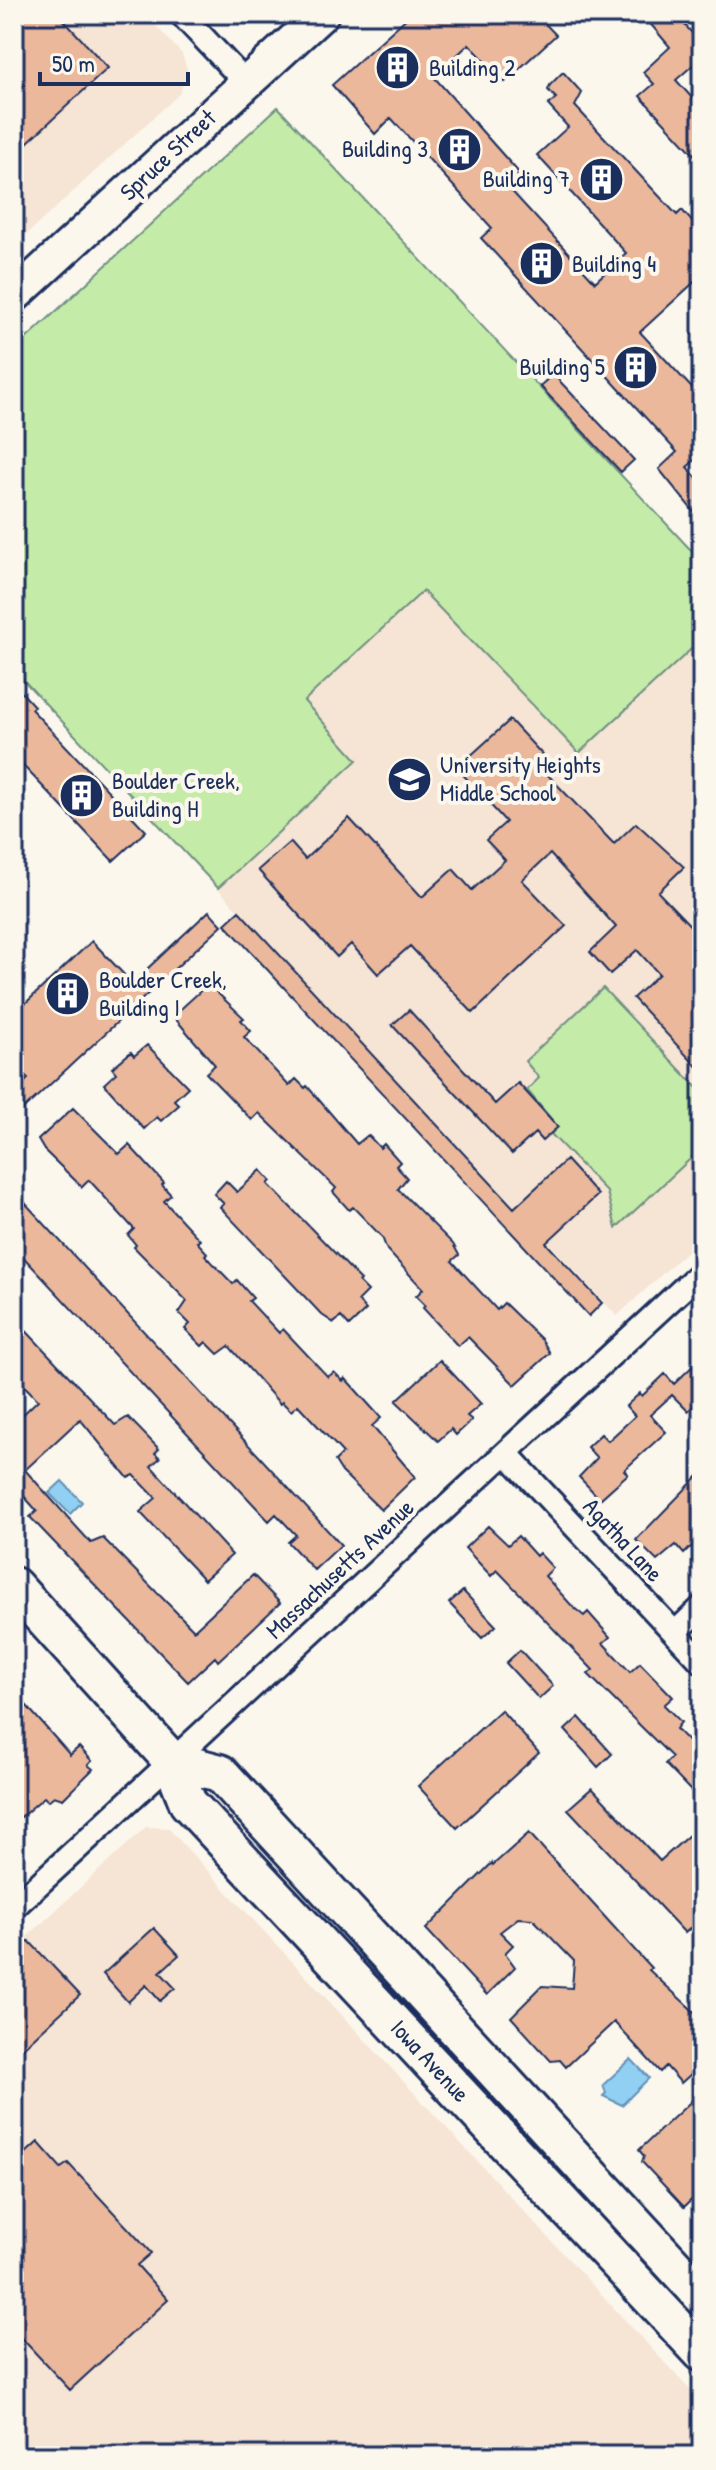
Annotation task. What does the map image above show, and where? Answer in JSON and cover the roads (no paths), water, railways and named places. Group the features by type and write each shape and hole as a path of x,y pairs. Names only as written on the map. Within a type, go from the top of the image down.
{"main road":[{"name":"Iowa Avenue","path":"14,1586 171,1760 188,1803 702,2353"},
{"name":"Iowa Avenue","path":"171,1760 220,1773 702,2296"}],"street":[{"path":"181,14 246,83"},
{"name":"Spruce Street","path":"14,296 322,14"},
{"name":"Massachusetts Avenue","path":"14,1907 702,1271"},
{"name":"Agatha Lane","path":"506,1453 702,1662"},
{"path":"675,1633 702,1607"}],"water":[{"path":"62,1481 82,1502 70,1514 49,1493"},
{"path":"631,2059 649,2078 622,2105 603,2096 606,2093 603,2085"}],"place":[{"name":"Building 2","path":"398,68"},
{"name":"Building 3","path":"459,149"},
{"name":"Building 7","path":"601,179"},
{"name":"Building 4","path":"541,264"},
{"name":"Building 5","path":"636,367"},
{"name":"University Heights Middle School","path":"409,779"},
{"name":"Boulder Creek, Building H","path":"81,795"},
{"name":"Boulder Creek, Building I","path":"68,994"}]}
